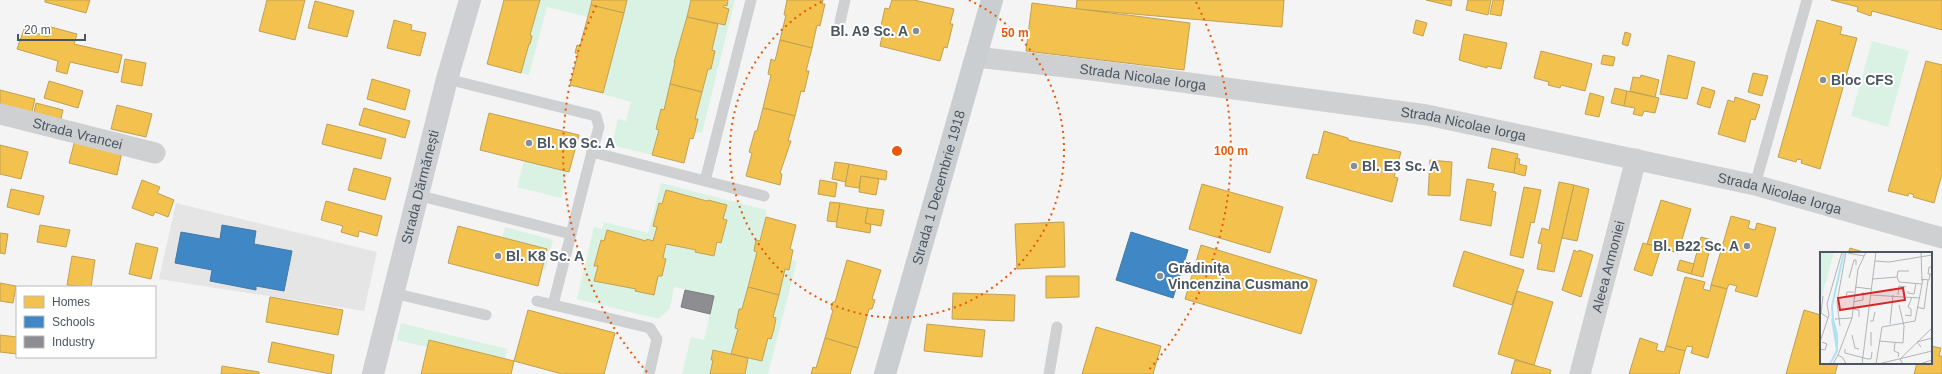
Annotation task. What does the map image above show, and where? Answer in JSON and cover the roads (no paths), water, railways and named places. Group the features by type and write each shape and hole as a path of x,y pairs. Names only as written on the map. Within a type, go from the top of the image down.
{"main road":[{"name":"Strada 1 Decembrie 1918","path":"884,374 992,0"}],"street":[{"name":"Strada Dărmănești","path":"373,374 447,79 470,0"},
{"name":"Strada Nicolae Iorga","path":"976,57 1100,71 1427,115 1636,158 1755,185 1942,238"},
{"name":"Strada Vrancei","path":"0,114 155,153"},
{"name":"Aleea Armoniei","path":"1580,374 1636,158"}],"lane":[{"path":"705,181 751,0"},
{"path":"840,22 845,0"},
{"path":"1755,185 1807,0"},
{"path":"447,79 596,116 599,127 553,304"},
{"path":"592,152 764,196"},
{"path":"417,195 571,234"},
{"path":"393,293 486,315"},
{"path":"537,300 650,328 657,339 648,374"},
{"path":"1049,374 1057,326"}],"place":[{"name":"Bl. A9 Sc. A","path":"916,31"},
{"name":"Bloc CFS","path":"1823,80"},
{"name":"Bl. K9 Sc. A","path":"529,143"},
{"name":"Bl. E3 Sc. A","path":"1354,166"},
{"name":"Bl. B22 Sc. A","path":"1747,246"},
{"name":"Bl. K8 Sc. A","path":"498,256"},
{"name":"Grădinița Vincenzina Cusmano","path":"1160,276"}]}
